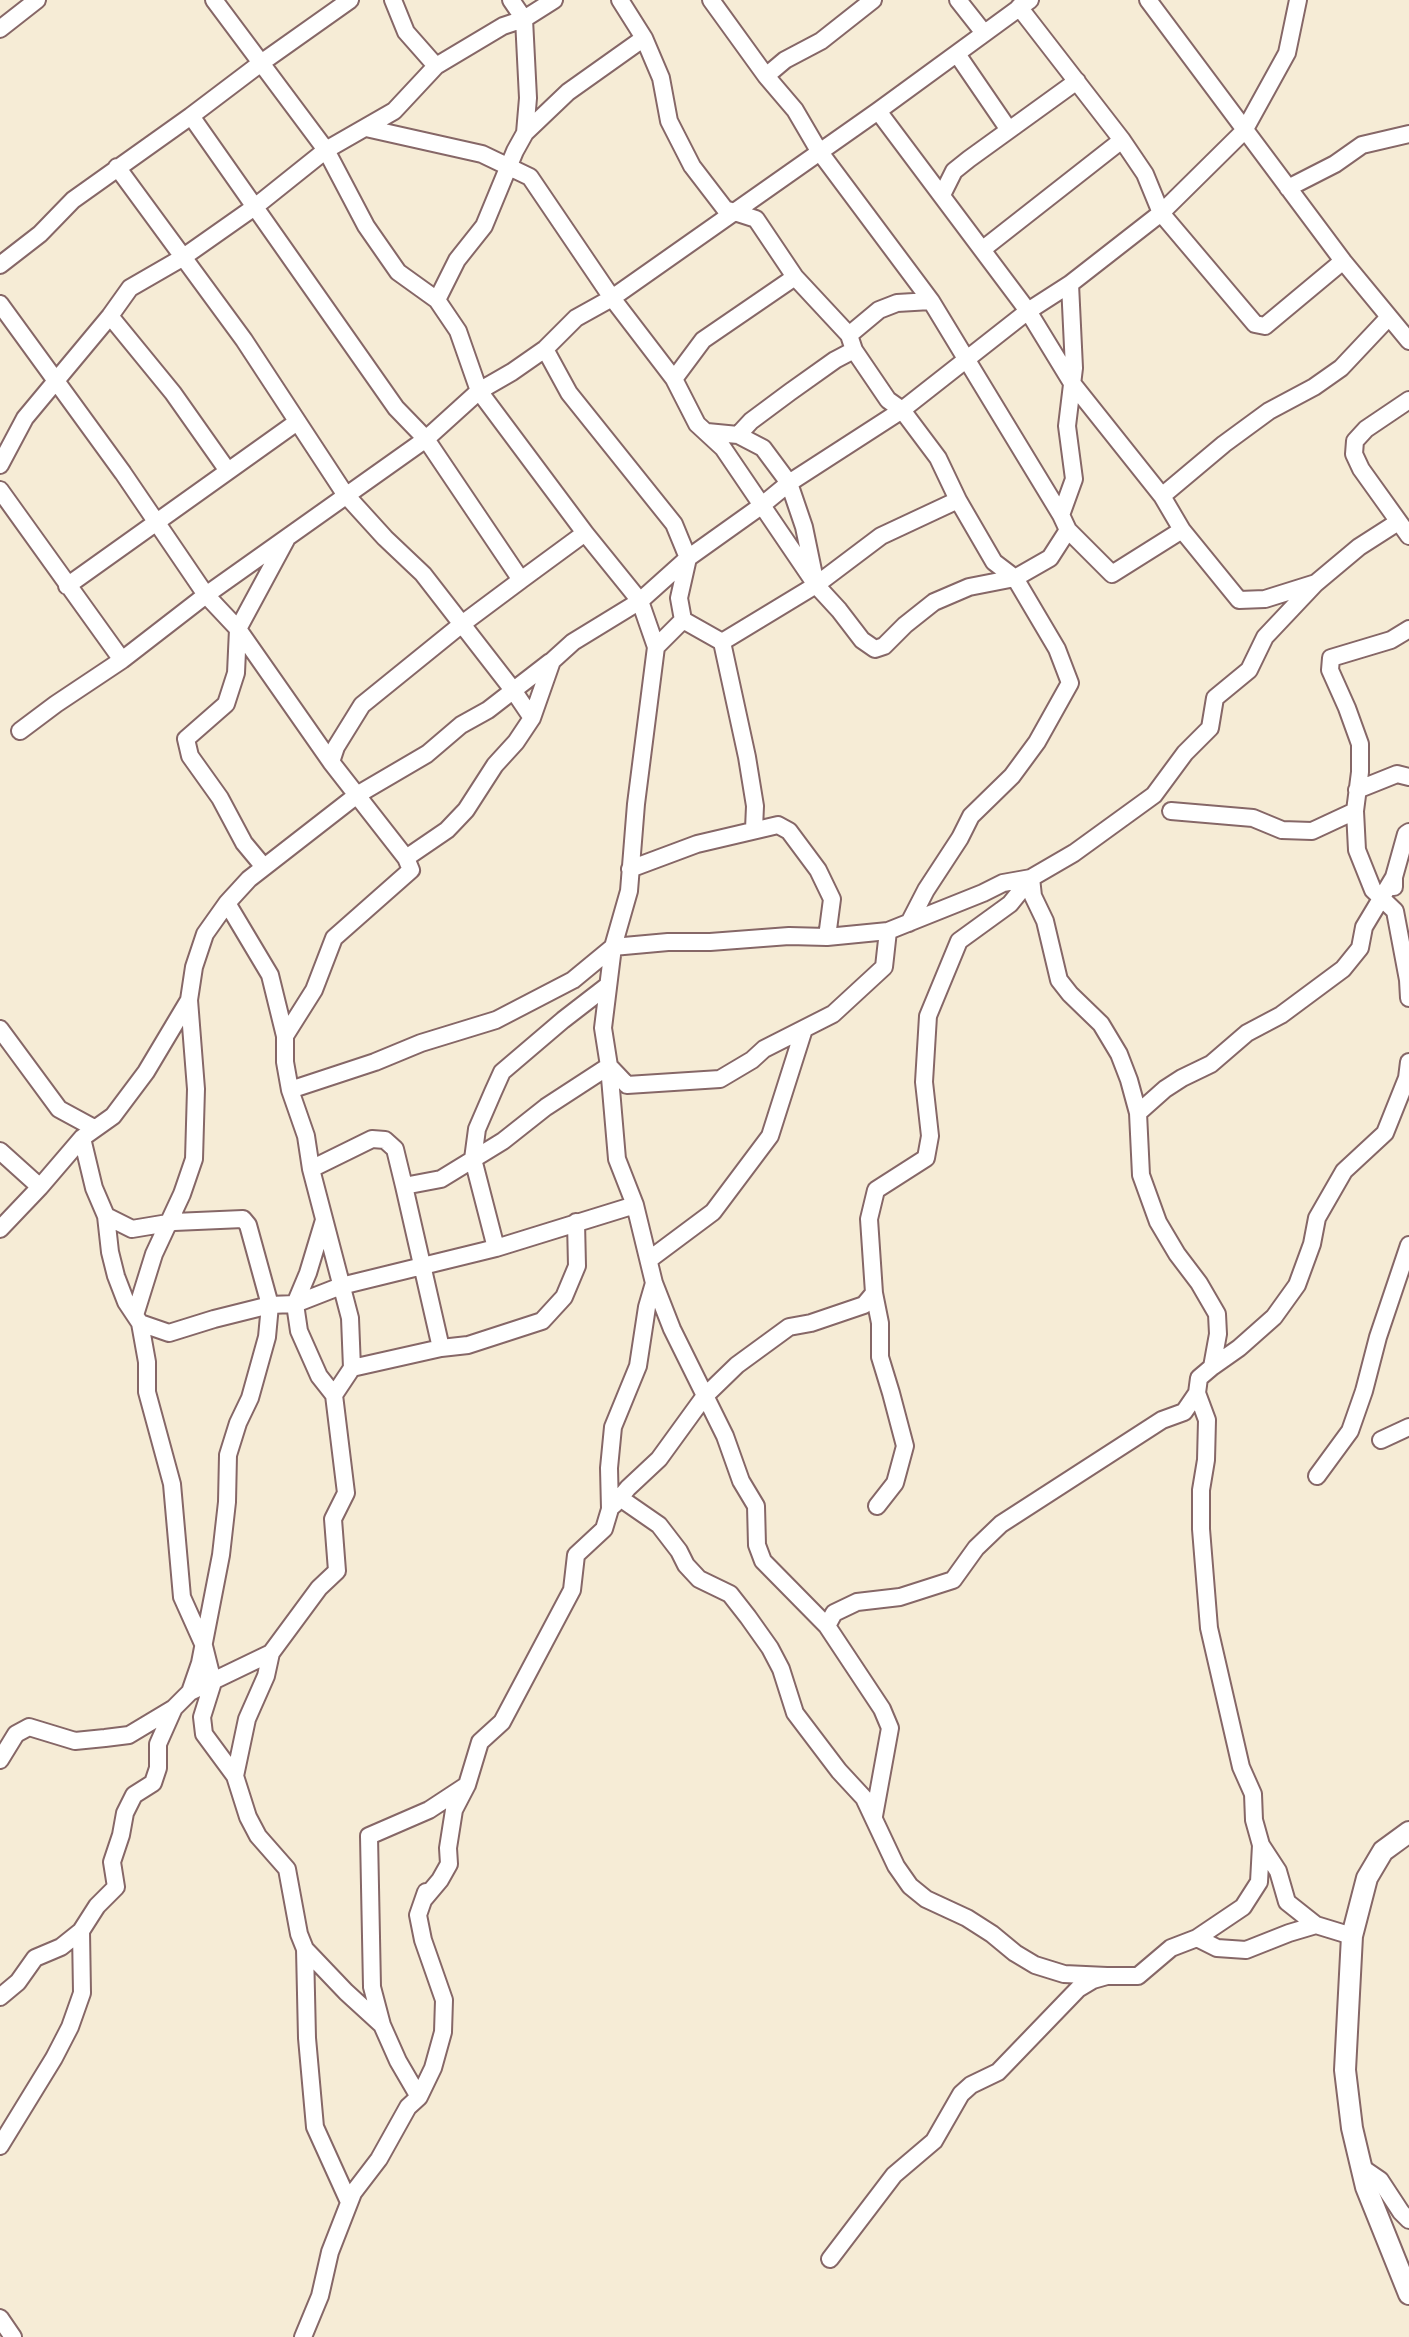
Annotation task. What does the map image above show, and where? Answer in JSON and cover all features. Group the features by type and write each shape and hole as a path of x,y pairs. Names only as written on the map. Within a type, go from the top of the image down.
{"main road":[{"path":"1409,1832 1383,1851 1367,1878 1352,1936 1345,2070 1352,2128 1366,2187 1409,2294"}],"street":[{"path":"1,28 37,0"},
{"path":"214,0 326,150 366,226 398,272 437,300 458,331 479,391 640,601 656,647 629,891 613,947 603,1028 617,1159 635,1205 654,1283 672,1329 725,1436 741,1481 756,1506 757,1545 763,1561 827,1626 882,1709 890,1728 874,1816"},
{"path":"0,265 40,234 73,200 350,0"},
{"path":"393,0 406,32 436,66"},
{"path":"511,0 524,19 528,98 525,133"},
{"path":"0,462 25,418 130,288 182,258 256,206 326,150 394,111 436,66 554,0"},
{"path":"711,0 766,76 795,110 819,151 931,301 1064,522 1112,574 1182,530"},
{"path":"958,0 984,33"},
{"path":"1148,0 1343,261 1409,341"},
{"path":"137,1319 154,1254 194,1159 196,1089 189,1000 194,967 205,934 227,903 249,879 357,795 427,754 573,642 640,601 688,558 789,483 902,410 1028,311 1070,284 1161,213 1244,131 1287,53 1296,7 1280,0"},
{"path":"621,1 644,38 661,78 669,121 692,166 725,209 756,219 795,277 852,342 888,400 902,410 938,458 994,562 1015,578 1057,649 1070,683 1037,742 1012,776 971,816 909,923"},
{"path":"766,76 785,60 821,41 867,3"},
{"path":"20,731 122,660 345,494 426,439 479,391 545,349 576,318 612,298 1025,4 1145,174 1161,213 1255,324 1265,326 1343,261"},
{"path":"437,300 457,260 484,226 525,133 568,92 644,38"},
{"path":"957,54 1009,130"},
{"path":"942,195 954,171 1077,81"},
{"path":"878,111 1028,311 1072,383 1162,496 1182,530 1239,600 1265,599 1316,583"},
{"path":"191,116 396,408 426,439 521,580"},
{"path":"366,128 482,154 530,177 612,298 674,379 697,424 723,448 816,585 862,640 875,649 884,646 934,602 969,587 1015,578 1050,558 1064,522 1074,479 1067,426 1074,368 1070,284"},
{"path":"1288,188 1335,164 1362,145 1409,134"},
{"path":"983,249 1122,140"},
{"path":"117,167 244,340 345,494 423,574 532,718"},
{"path":"674,379 703,340 795,277"},
{"path":"738,435 751,421 835,360 879,310 897,303 931,301"},
{"path":"0,304 206,595 238,629 331,762 406,858 411,870 334,938 314,990 285,1036"},
{"path":"110,316 173,393 228,471"},
{"path":"1162,496 1269,411 1314,387 1341,368 1389,317"},
{"path":"545,349 569,393 674,524 688,558 679,598 683,620"},
{"path":"1409,400 1366,429 1355,441 1354,454 1361,469 1409,536"},
{"path":"67,586 297,422"},
{"path":"707,432 738,435 763,448 789,483 804,527 816,585"},
{"path":"0,490 122,660"},
{"path":"722,642 816,585 881,536 958,500"},
{"path":"290,1090 496,1020 573,980 613,947 789,936 827,937 888,931 1003,883 1031,878 1074,853 1154,795 1185,753 1210,728 1215,698 1249,670 1265,637 1316,583 1359,547 1398,522"},
{"path":"331,762 336,747 362,705 462,624 585,533"},
{"path":"264,867 244,843 220,798 190,756 186,739 226,704 236,673 238,629 290,534"},
{"path":"683,620 722,642 747,757 755,806 754,829"},
{"path":"656,647 683,620"},
{"path":"1395,911 1373,890 1357,850 1355,811 1360,744 1330,670 1331,658 1391,640 1409,629"},
{"path":"406,858 447,830 466,810 495,765 532,718 552,661"},
{"path":"1357,790 1397,774 1409,777"},
{"path":"1171,811 1253,818 1282,830 1312,831 1355,811"},
{"path":"630,869 697,844 778,825 789,831 818,870 832,899 827,937"},
{"path":"1138,1113 1165,1089 1211,1064 1247,1033 1281,1015 1343,969 1360,948 1364,927 1394,877 1409,832"},
{"path":"1394,877 1395,911 1409,998"},
{"path":"1031,878 1033,896 1045,921 1059,980 1101,1024 1119,1054 1129,1080 1138,1113 1141,1175 1145,1192 1158,1222 1217,1314 1218,1334 1212,1367"},
{"path":"877,1506 895,1483 905,1446 880,1357 880,1323 874,1293 869,1219 876,1190 926,1158 930,1136 924,1082 928,1016 959,941 1010,904 1031,878"},
{"path":"227,903 270,975 285,1036 290,1090 306,1136 311,1169 350,1318 352,1368 334,1395"},
{"path":"609,1066 627,1085 720,1079 764,1049 833,1014 884,967 888,931"},
{"path":"496,1248 473,1159 477,1129 502,1072 607,986"},
{"path":"0,1229 88,1133 113,1116 146,1072 189,1000"},
{"path":"0,1029 59,1109 88,1133 94,1188 106,1216 116,1276 126,1302 137,1319 147,1362 147,1392 172,1484 182,1597 204,1646 213,1682 202,1717 204,1734 235,1776 248,1817 258,1836 287,1869 299,1934 305,1949 307,2038 315,2127 349,2202"},
{"path":"650,1259 713,1212 770,1136 804,1029"},
{"path":"404,1186 441,1179 503,1141 546,1107 609,1066"},
{"path":"827,1626 834,1613 857,1602 900,1597 953,1580 976,1548 1001,1524 1162,1420 1184,1412 1197,1393 1199,1378 1274,1317 1297,1285 1312,1244 1317,1218 1344,1171 1385,1133 1408,1075"},
{"path":"311,1169 372,1139 385,1140 395,1149 441,1348"},
{"path":"0,1151 40,1187"},
{"path":"137,1319 169,1333 270,1305 295,1304 341,1286 496,1248 635,1205"},
{"path":"106,1216 132,1229 169,1223 243,1219 248,1225 270,1305 267,1337 250,1398 228,1455 221,1555 204,1646 190,1692"},
{"path":"235,1776 247,1719 266,1676 271,1653 319,1588 337,1571 333,1519 346,1493 334,1395 319,1376 299,1331 295,1304 308,1273 324,1217"},
{"path":"352,1368 468,1345 542,1321 564,1297 577,1266 576,1222"},
{"path":"1317,1476 1350,1431 1409,1245"},
{"path":"615,1503 609,1468 613,1427 638,1366 654,1283"},
{"path":"303,2337 320,2296 330,2252 353,2193 379,2159 408,2107 419,2097 433,2068 443,2032 444,2000 423,1940 418,1915 437,1866 448,1848 454,1810 467,1785 480,1742 502,1722 572,1590 576,1555 604,1529 615,1503 659,1459 704,1397 737,1365 789,1327 864,1305 874,1293"},
{"path":"1197,1393 1207,1420 1201,1529 1209,1628 1241,1767 1253,1794 1254,1820 1261,1845 1278,1871 1287,1902 1316,1925 1352,1936"},
{"path":"1381,1440 1409,1427"},
{"path":"615,1503 659,1525 699,1579 730,1594 744,1612 781,1669 795,1713 864,1798 896,1866 910,1886 926,1899 967,1918 1035,1965 1064,1974 1138,1976 1171,1948 1197,1938 1243,1907 1259,1882 1261,1845"},
{"path":"0,1760 16,1734 29,1727 75,1741 129,1735 174,1708 190,1692 271,1653"},
{"path":"0,1997 18,1982 35,1958 61,1947 81,1931 97,1906 116,1887 112,1862 125,1813 134,1795 153,1783 158,1768 158,1744 174,1708"},
{"path":"419,2097 382,2025 372,1987 369,1836 429,1810 467,1785"},
{"path":"1197,1938 1217,1948 1246,1950 1316,1925"},
{"path":"0,2146 70,2027 82,1993 81,1931"},
{"path":"305,1949 382,2025"},
{"path":"830,2259 894,2175 934,2141 961,2094 971,2085 998,2072 1078,1989 1107,1976"},
{"path":"1361,2167 1409,2199"},
{"path":"1380,2180 1409,2220"},
{"path":"0,2318 13,2337"}]}
